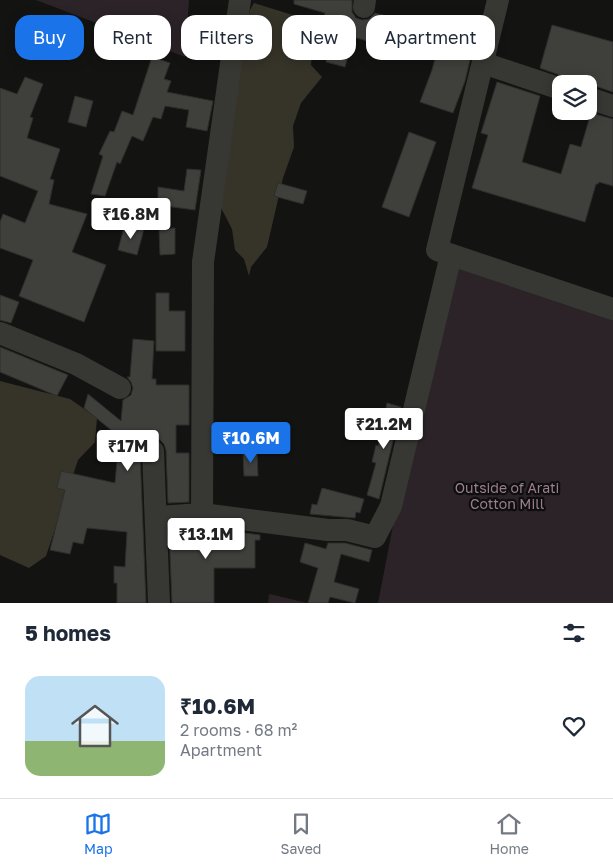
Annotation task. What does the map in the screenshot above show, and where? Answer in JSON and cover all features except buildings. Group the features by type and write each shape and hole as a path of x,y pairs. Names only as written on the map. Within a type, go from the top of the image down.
{"street":[{"path":"202,514 203,262 240,0"},
{"path":"498,0 437,250 613,309"},
{"path":"483,63 552,86"},
{"path":"597,101 613,106"},
{"path":"157,517 202,514 328,530 347,530 375,537 391,506 451,255"},
{"path":"0,333 76,364 120,388"},
{"path":"153,450 159,603"}],"green space":[{"path":"36,0 189,0 188,15 181,15 181,55 171,52 171,15 94,15 94,22 84,18 84,15 75,15"},
{"name":"Outside of Arati Cotton Mill","path":"444,262 613,320 613,603 378,603"},
{"path":"269,594 274,595 307,603 268,603"}],"shaded area":[{"path":"254,3 293,15 282,15 282,60 311,60 311,65 322,77 301,103 293,126 294,147 283,178 267,247 251,267 249,276 244,259 235,250 232,229 218,202 240,60 272,60 272,15 249,15"},
{"path":"0,381 70,399 97,418 95,442 78,460 46,556 29,568 0,555"}]}
